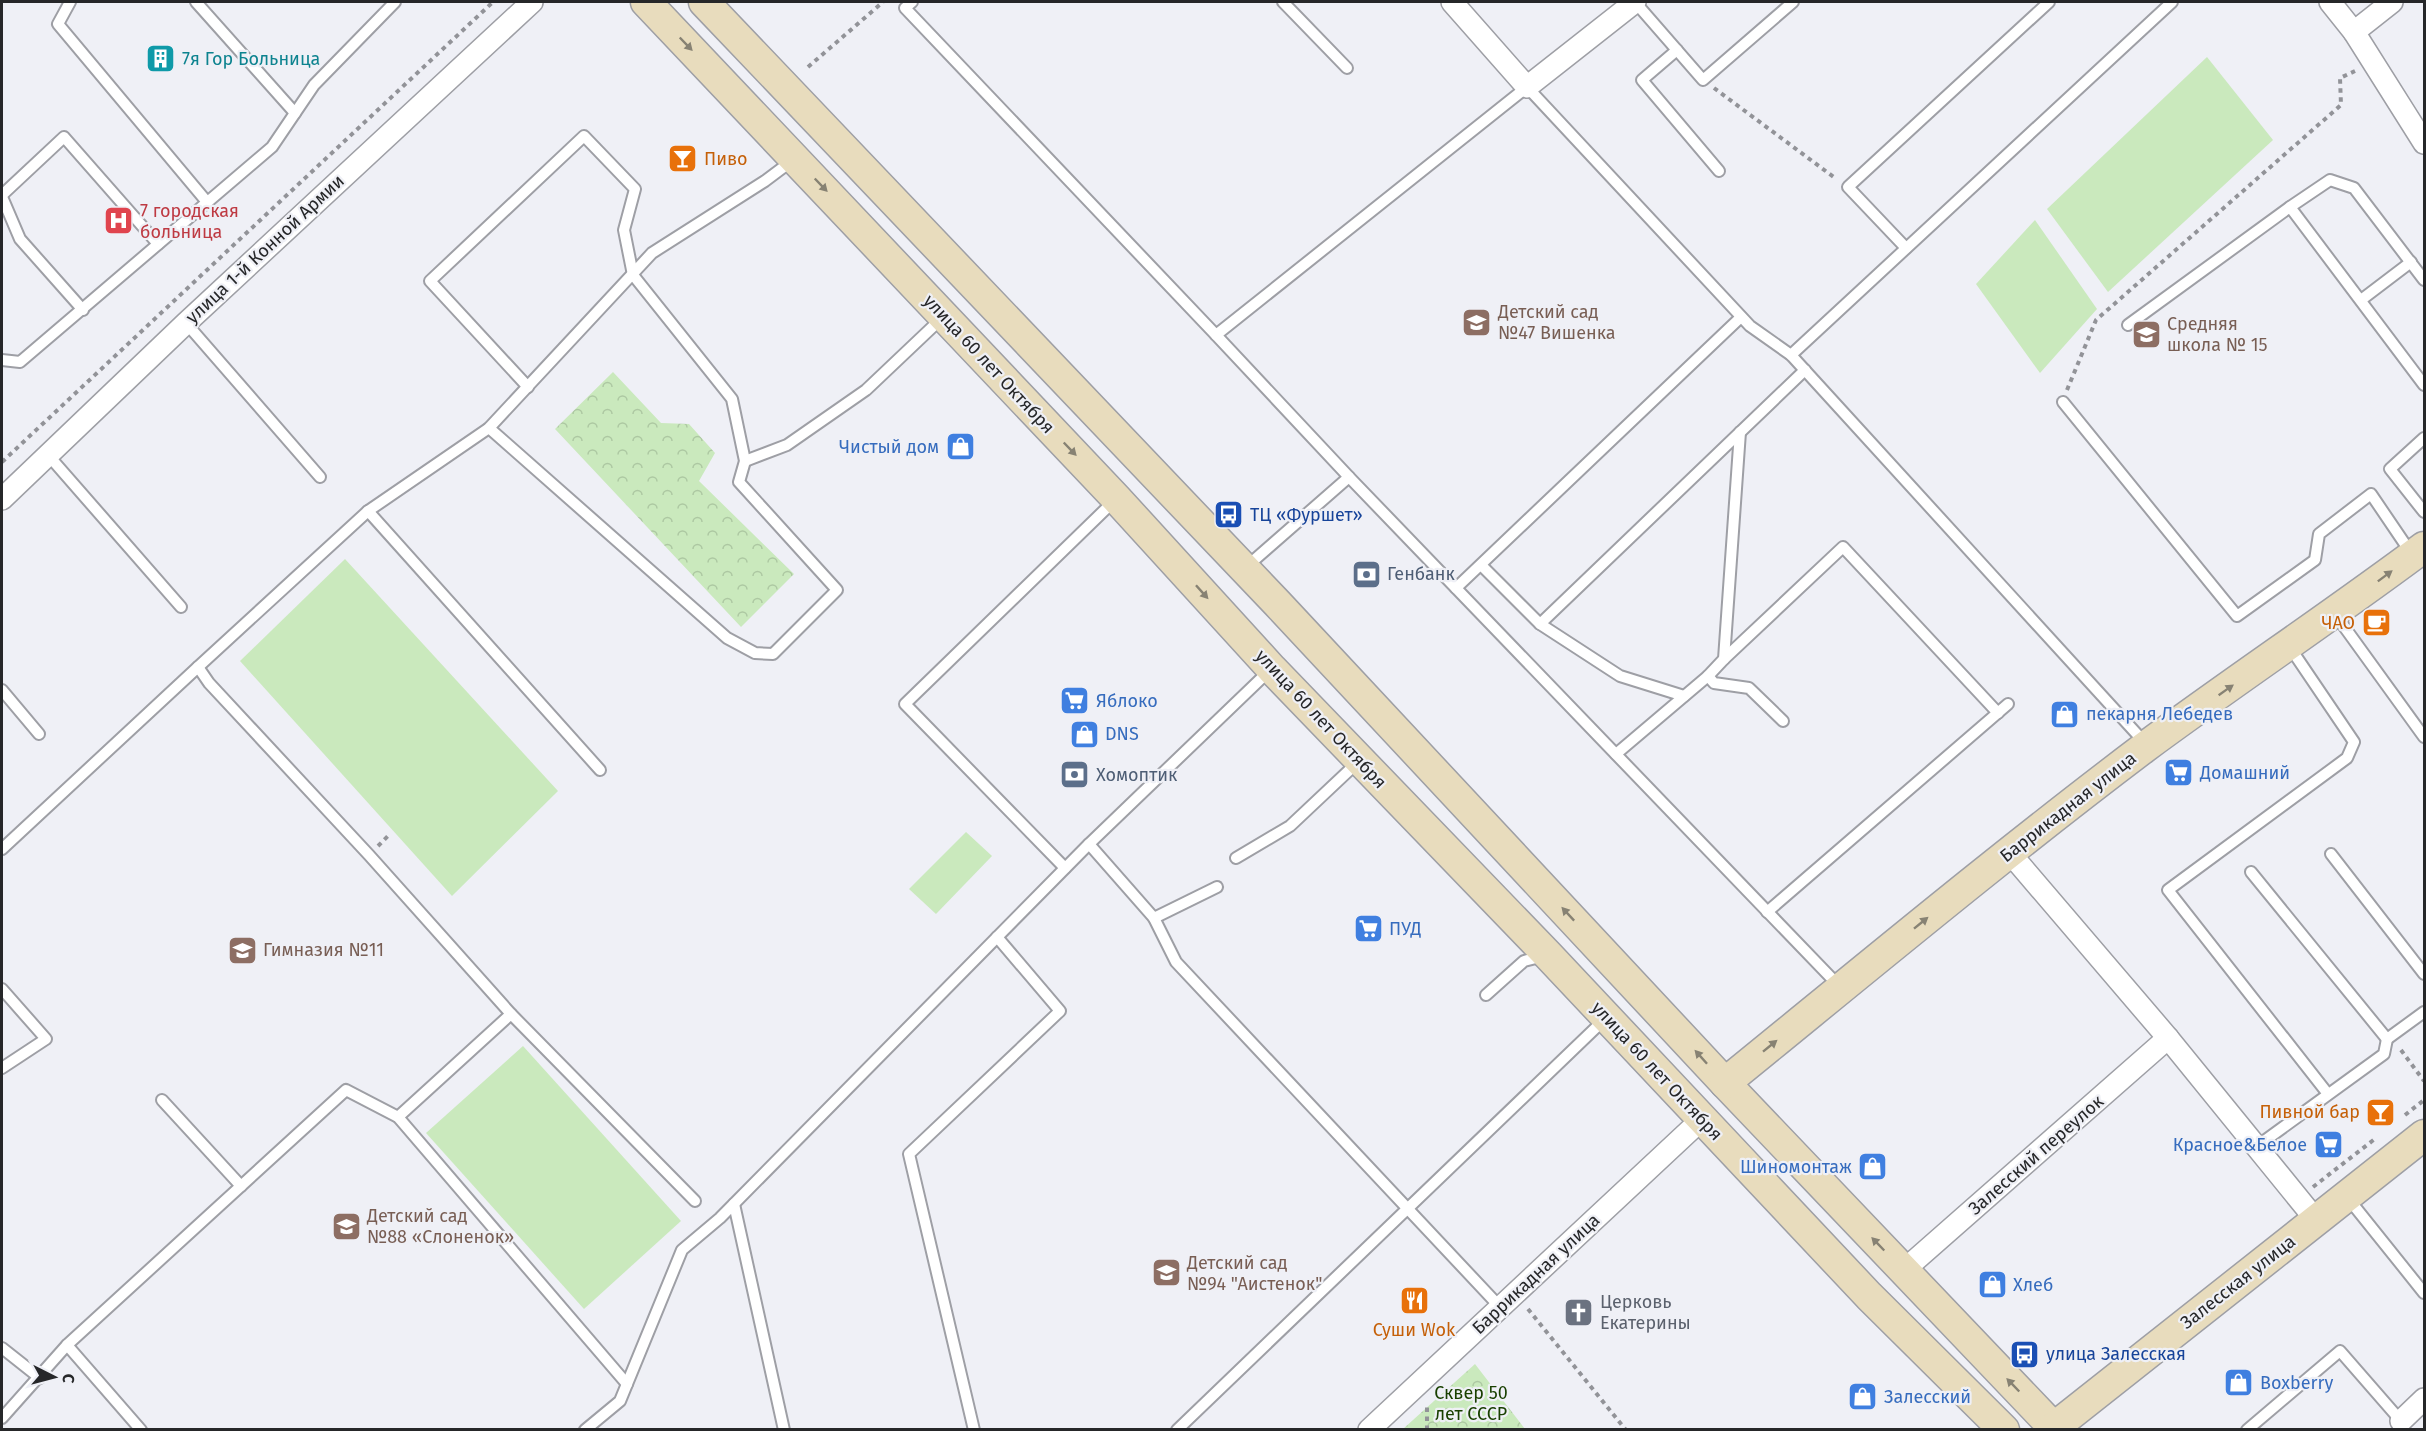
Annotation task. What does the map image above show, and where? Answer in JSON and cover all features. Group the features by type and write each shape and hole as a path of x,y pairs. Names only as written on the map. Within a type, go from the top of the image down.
{"main road":[{"name":"улица 60 лет Октября","path":"646,2 858,223 1116,498 1535,951 1606,1018 1869,1296 2004,1430"},
{"path":"704,2 1244,568 1725,1083 2053,1429"},
{"path":"858,223 889,196"},
{"name":"Баррикадная улица","path":"1725,1083 2009,852 2147,746 2288,646 2420,558"},
{"name":"Залесская улица","path":"2053,1429 2307,1209 2347,1196 2424,1135"}],"street":[{"name":"улица 1-й Конной Армии","path":"2,499 186,323 532,2"},
{"path":"1452,2 1527,87 1635,2"},
{"path":"2330,2 2354,32 2424,143"},
{"path":"2354,32 2392,2"},
{"path":"2009,852 2168,1038 2307,1209"},
{"name":"Залесский переулок","path":"1904,1271 2168,1038"},
{"name":"Баррикадная улица","path":"1369,1430 1702,1119"},
{"path":"2401,1421 2424,1399"}],"lane":[{"path":"70,2 58,24 207,202"},
{"path":"196,2 295,113"},
{"path":"2,360 20,362 272,147 314,85 395,2"},
{"path":"912,2 905,8 1349,477 1841,988"},
{"path":"1283,2 1347,69"},
{"path":"1635,2 1703,80 1793,2"},
{"path":"1906,248 1848,188 2049,2"},
{"path":"1791,355 2172,2"},
{"path":"1677,50 1642,80 1719,171"},
{"path":"1216,335 1527,87 1741,317 1791,355 2147,746"},
{"path":"489,428 727,638 755,653 773,654 837,591 739,482 745,461 732,399 633,275 624,230 635,189 584,136 430,281 528,387"},
{"path":"82,310 20,239 2,196 64,137 158,244"},
{"path":"2,849 368,512 489,428 652,253 765,181 795,158"},
{"path":"2128,325 2330,180 2354,188 2424,280"},
{"path":"2290,207 2424,382"},
{"path":"2361,300 2411,262"},
{"path":"745,461 787,445 856,397 944,316"},
{"path":"1456,588 1741,317"},
{"path":"186,323 320,477"},
{"path":"1540,624 1805,370"},
{"path":"2063,402 2237,616 2315,560 2319,534 2370,494 2420,558"},
{"path":"1724,659 1740,432"},
{"path":"2424,438 2390,469 2424,512"},
{"path":"49,456 181,607"},
{"path":"1244,568 1349,477"},
{"path":"1065,868 905,704 1116,498"},
{"path":"368,512 600,770"},
{"path":"1616,754 1708,676 1843,547 1998,713"},
{"path":"1481,565 1540,624 1620,676 1684,696"},
{"path":"2335,614 2424,736"},
{"path":"2288,646 2354,742 2347,758 2168,890 2328,1094"},
{"path":"198,667 209,683 369,855 511,1014 695,1201"},
{"path":"585,1430 620,1401 682,1250 734,1204 1089,844 1272,669"},
{"path":"1708,676 1714,683 1749,688 1784,721"},
{"path":"2,690 39,734"},
{"path":"1767,912 2008,704"},
{"path":"1236,858 1290,826 1360,761"},
{"path":"1089,844 1154,918 1176,962 1500,1307"},
{"path":"2331,854 2424,974"},
{"path":"2251,872 2389,1038"},
{"path":"1154,918 1216,887"},
{"path":"974,1430 909,1155 1060,1011 997,937"},
{"path":"1486,995 1535,951"},
{"path":"2,989 46,1039 2,1068"},
{"path":"2256,1147 2384,1054 2389,1038 2424,1012"},
{"path":"398,1117 511,1014"},
{"path":"1177,1430 1606,1018"},
{"path":"2,1418 67,1345 346,1090 398,1117 627,1384"},
{"path":"162,1100 241,1186"},
{"path":"2347,1196 2424,1293"},
{"path":"734,1204 784,1430"},
{"path":"67,1345 141,1430"},
{"path":"2,1348 40,1378"},
{"path":"2247,1430 2340,1351 2401,1421"}],"path":[{"path":"2,462 493,2"},
{"path":"808,67 884,2"},
{"path":"2063,402 2096,320 2341,105 2340,78 2372,63"},
{"path":"1703,80 1848,188"},
{"path":"2389,1038 2424,1081"},
{"path":"2397,1121 2424,1100"},
{"path":"2307,1209 2379,1135"},
{"path":"1521,1302 1626,1430"}],"green space":[{"path":"2207,57 2273,140 2108,292 2047,209"},
{"path":"2035,220 2097,309 2040,373 1976,284"},
{"path":"613,372 661,423 689,424 715,453 699,481 794,574 741,627 555,429"},
{"path":"345,559 558,791 452,896 240,661"},
{"path":"966,832 992,856 936,914 909,889"},
{"path":"523,1046 681,1221 584,1309 426,1133"},
{"name":"Сквер 50 лет СССР","path":"1475,1364 1525,1429 1403,1429"}],"place":[{"name":"7я Гор Больница","path":"161,59"},
{"name":"Пиво","path":"683,159"},
{"name":"7 городская больница","path":"119,221"},
{"name":"Детский сад №47 Вишенка","path":"1477,322"},
{"name":"Средняя школа № 15","path":"2146,334"},
{"name":"Чистый дом","path":"960,447"},
{"name":"ТЦ «Фуршет»","path":"1229,515"},
{"name":"Генбанк","path":"1366,574"},
{"name":"ЧАО","path":"2376,623"},
{"name":"Яблоко","path":"1075,701"},
{"name":"пекарня Лебедев","path":"2065,714"},
{"name":"DNS","path":"1084,734"},
{"name":"Домашний","path":"2179,773"},
{"name":"Хомоптик","path":"1075,775"},
{"name":"ПУД","path":"1368,929"},
{"name":"Гимназия №11","path":"242,950"},
{"name":"Пивной бар","path":"2381,1112"},
{"name":"Красное&Белое","path":"2328,1145"},
{"name":"Шиномонтаж","path":"1873,1167"},
{"name":"Детский сад №88 «Слоненок»","path":"346,1226"},
{"name":"Детский сад №94 \"Аистенок\"","path":"1166,1273"},
{"name":"Хлеб","path":"1992,1285"},
{"name":"Суши Wok","path":"1414,1301"},
{"name":"Церковь Екатерины","path":"1579,1312"},
{"name":"улица Залесская","path":"2025,1354"},
{"name":"Boxberry","path":"2239,1383"},
{"name":"Залесский","path":"1863,1397"}]}
